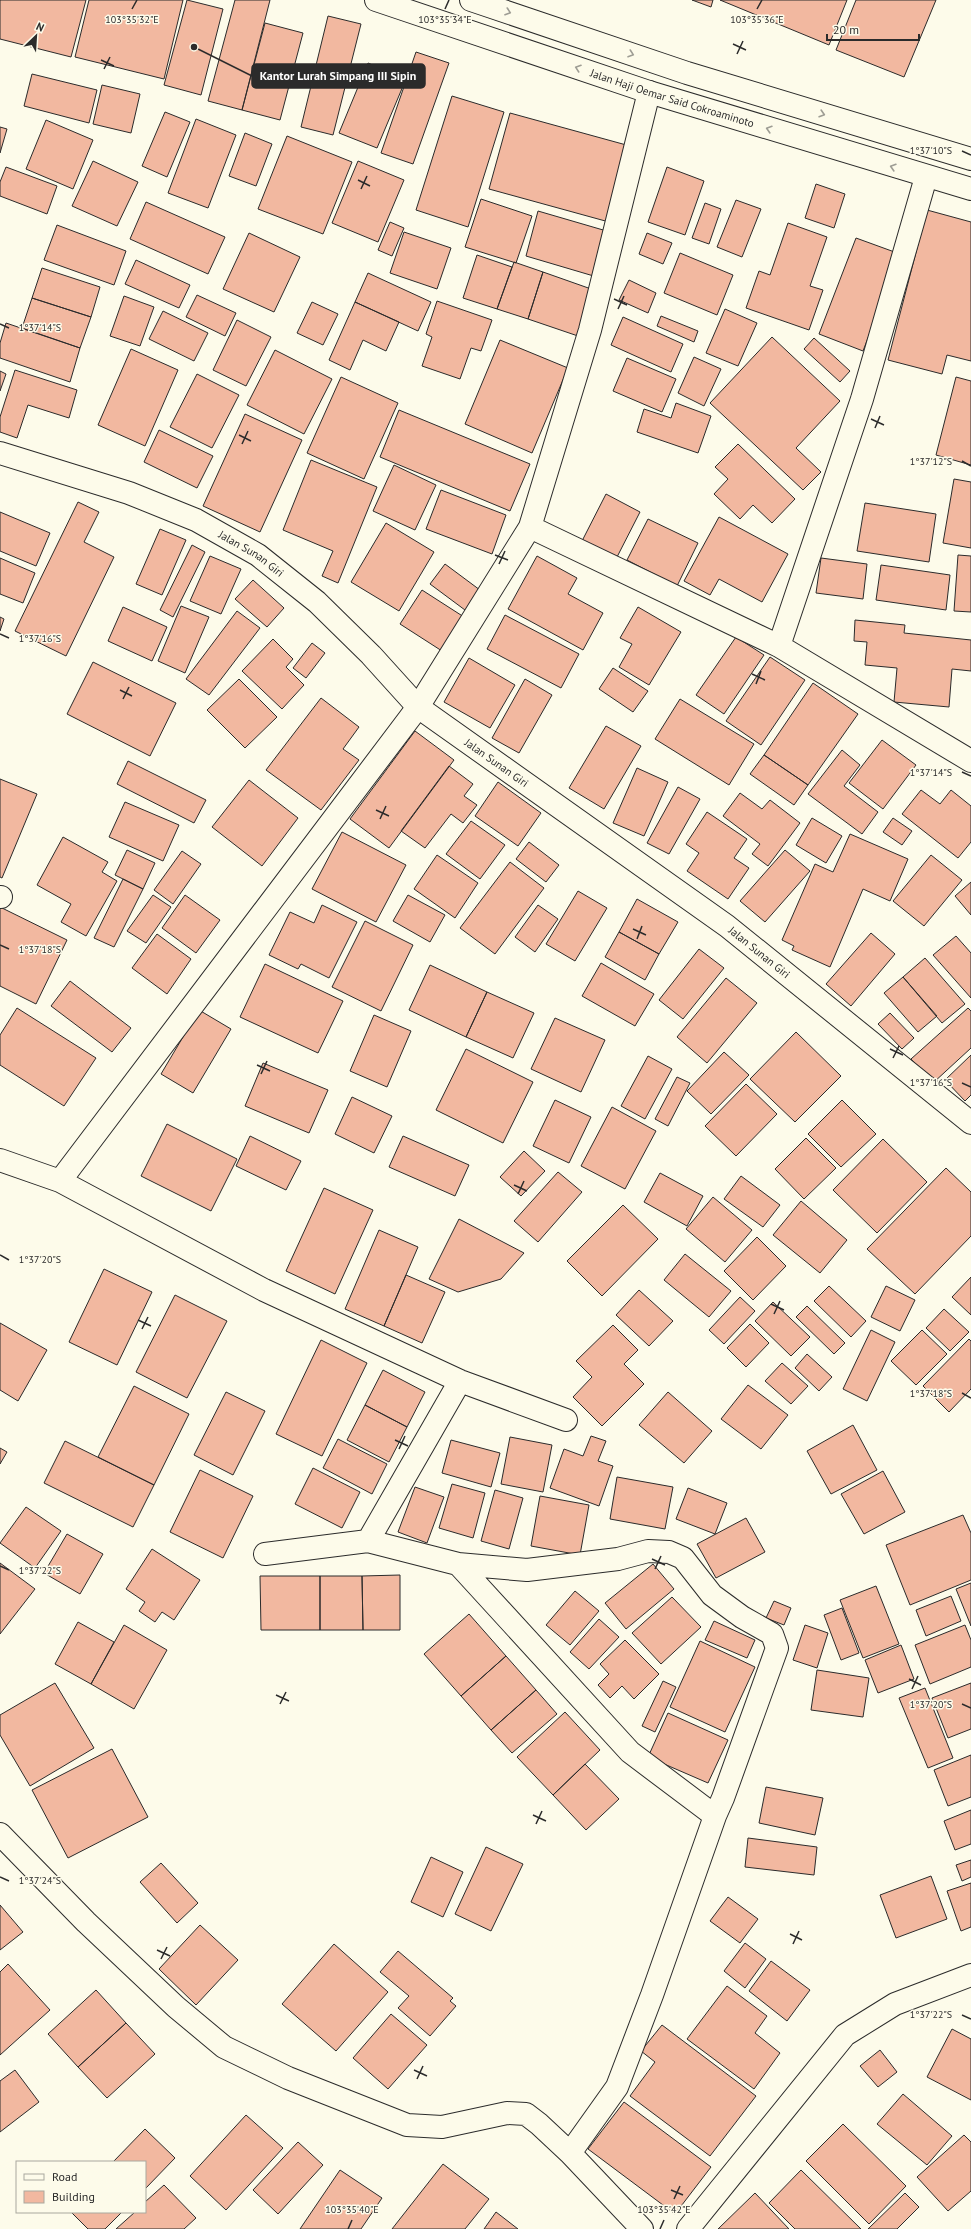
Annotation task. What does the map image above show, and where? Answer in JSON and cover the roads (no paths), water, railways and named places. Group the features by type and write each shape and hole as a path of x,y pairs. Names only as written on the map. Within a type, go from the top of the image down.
{"street":[{"name":"Jalan Haji Oemar Said Cokroaminoto","path":"376,0 649,92 926,177 971,189"},
{"path":"471,0 687,73 971,159"},
{"path":"60,1182 418,707 530,527 590,330 649,92"},
{"path":"779,646 862,399 926,177"},
{"name":"Jalan Sunan Giri","path":"0,453 129,493 196,520 258,555 317,602 371,655 418,707 727,926 971,1123"},
{"path":"530,527 779,646 971,761"},
{"path":"0,1160 60,1182 264,1290 460,1381 566,1420"},
{"path":"368,1541 460,1381"},
{"path":"265,1554 368,1541 458,1564 527,1570 618,1559 648,1551 669,1552 683,1558 712,1594 742,1617 772,1634 777,1648 715,1816 652,1996 617,2087 570,2153"},
{"path":"458,1564 630,1752 715,1816"},
{"path":"0,1834 91,1928 176,2007 224,2046 288,2078 408,2125 442,2127 507,2113 526,2114 570,2153 642,2229"},
{"path":"688,2229 845,2035 895,2004 971,1975"}],"place":[{"name":"Kantor Lurah Simpang III Sipin","path":"194,47"}]}
